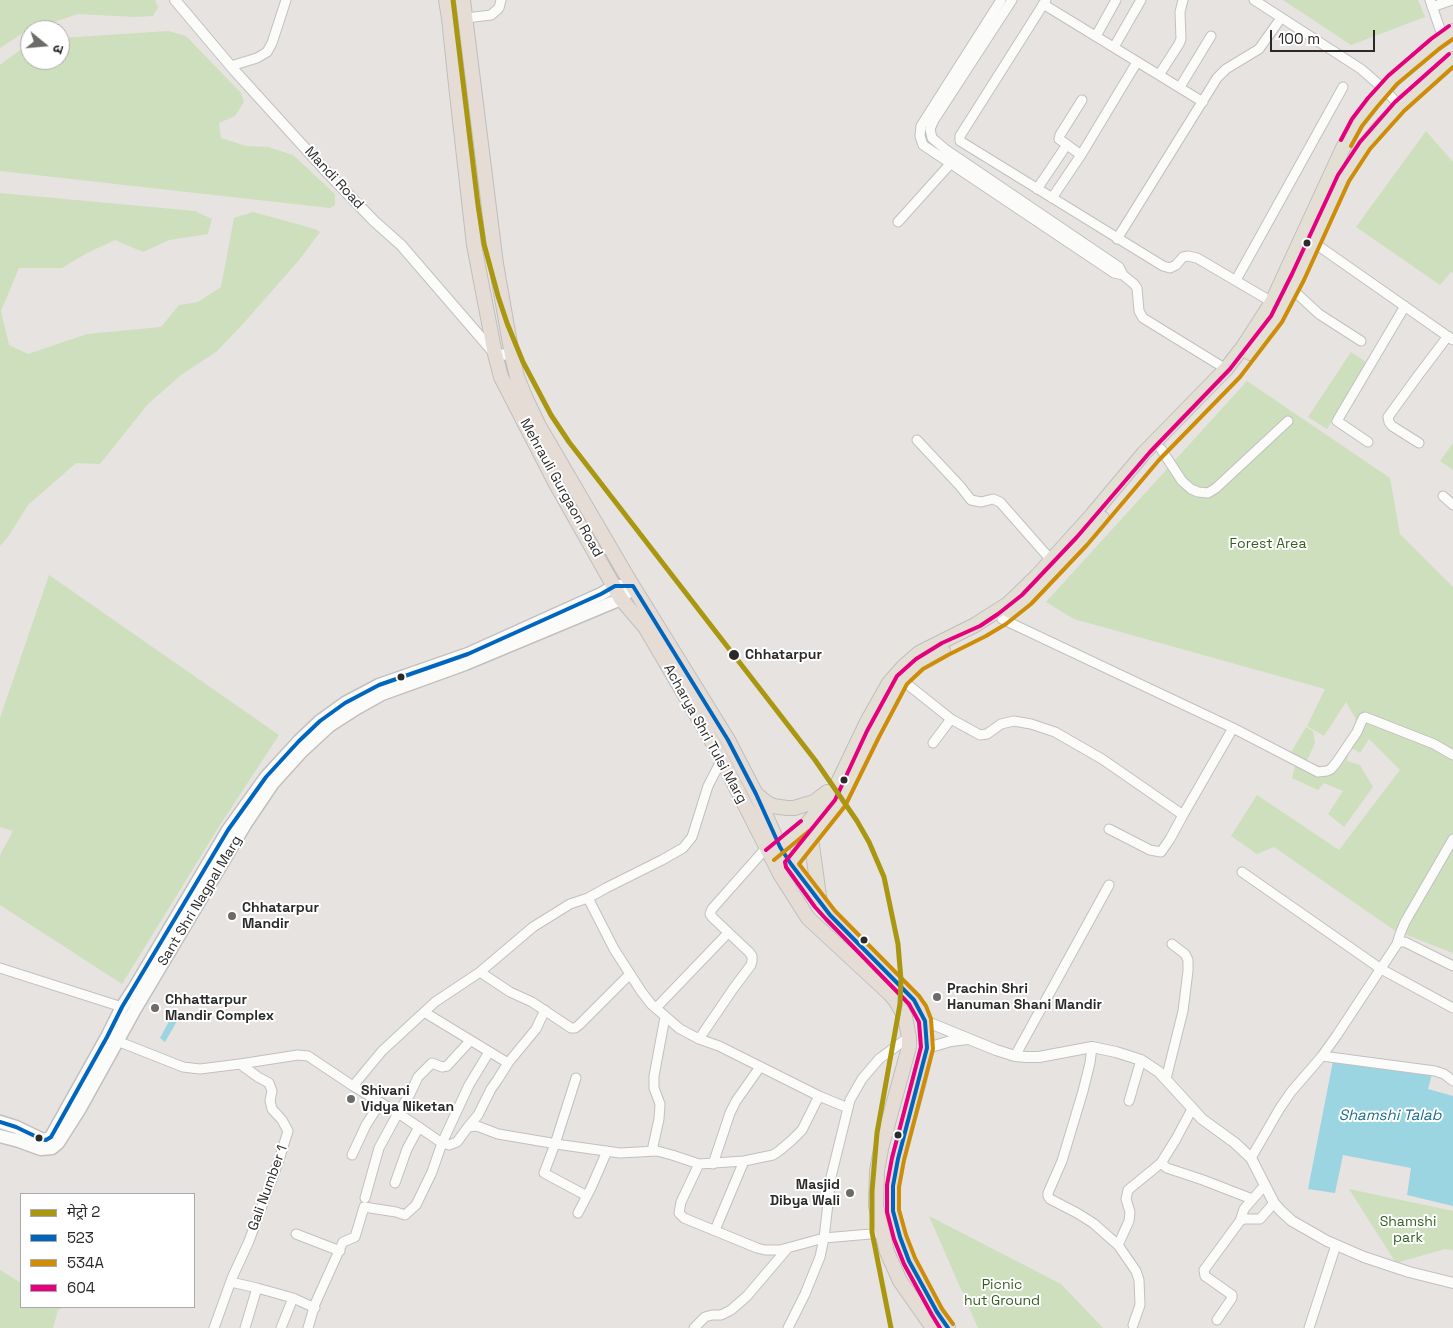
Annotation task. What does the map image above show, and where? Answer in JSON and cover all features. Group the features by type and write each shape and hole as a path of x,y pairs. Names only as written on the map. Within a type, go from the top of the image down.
{"highway":[{"path":"446,0 474,244 495,354"},
{"path":"463,0 469,18 490,221 512,355"},
{"name":"Mehrauli Gurgaon Road","path":"495,354 501,377 555,482 621,599"},
{"name":"Acharya Shri Tulsi Marg","path":"512,355 517,377 526,400 544,435 633,586 728,740 756,794 780,874 808,918 896,1001 906,1017 909,1037 908,1056 876,1172 876,1206 887,1252 900,1281 933,1328"},
{"name":"Acharya Shri Tulsi Marg","path":"621,599 645,627 722,759 772,850"},
{"path":"772,850 791,864 820,903 914,1000 920,1008 925,1021 926,1048 898,1159 892,1205 904,1250 937,1312 948,1328"}],"main road":[{"path":"780,874 791,864 840,803 872,734 902,680 919,664 945,649 984,631 1026,600 1082,541 1161,449 1235,372 1276,320 1292,289 1308,239 1343,148 1357,123 1393,80 1448,34"},
{"path":"772,850 806,826 833,793 867,722 889,683 903,666 919,652 975,625 1008,604 1092,515 1144,453 1226,369 1243,347 1272,302 1365,145 1400,106 1453,59"},
{"name":"Sant Shri Nagpal Marg","path":"0,1122 16,1127 41,1139 46,1140 50,1137 112,1039 129,1019 214,865 228,830 266,777 320,721 345,703 379,685 468,654 615,586 633,586"},
{"name":"Sant Shri Nagpal Marg","path":"0,1136 41,1149 52,1148 58,1143 79,1110 112,1039 122,1007 214,865 273,783 302,751 330,726 382,694 465,664 621,599 633,586"},
{"path":"756,794 773,806 794,808 814,802 838,781"},
{"path":"811,838 820,903"}],"street":[{"name":"Mandi Road","path":"175,0 231,66 330,176 374,221 401,245 495,354"},
{"path":"231,66 257,58 267,52 272,43 286,0"},
{"path":"468,0 469,18 496,13 501,0"},
{"path":"1001,0 921,126 920,136 923,144 1114,273 1123,275"},
{"path":"1012,0 934,120 930,129 932,138 945,149 1118,267 1123,275 1137,288 1139,311 1143,318 1226,369"},
{"path":"1096,36 1116,0"},
{"path":"1114,47 1141,0"},
{"path":"1159,75 1179,44 1180,12 1183,0"},
{"path":"1254,0 1361,69 1400,106"},
{"path":"1448,34 1431,3 1452,0"},
{"path":"1202,102 1045,2 960,138 962,143 1162,266 1170,268 1176,265 1183,256 1188,256 1206,262 1272,302"},
{"path":"1117,239 1221,74 1240,60 1256,52 1281,18"},
{"path":"1180,88 1211,36"},
{"path":"1052,198 1081,155 1137,62"},
{"path":"1236,280 1343,87"},
{"path":"1081,155 1061,142 1059,137 1082,100"},
{"path":"1037,189 1066,146"},
{"path":"898,222 951,163"},
{"path":"1308,239 1450,338 1416,377 1388,417 1392,426 1419,443"},
{"path":"1292,289 1319,314 1361,341"},
{"path":"1368,442 1337,421 1405,306"},
{"path":"495,354 512,355"},
{"path":"1161,449 1182,481 1191,489 1208,493 1216,488 1288,421"},
{"path":"917,440 956,481 970,500 981,502 993,499 998,500 1051,560"},
{"path":"1443,496 1453,505"},
{"path":"1002,619 1233,728 1318,772 1327,771 1336,763 1365,717 1434,744 1453,755"},
{"path":"902,680 951,719 975,733 984,736 1001,724 1014,721 1031,724 1055,732 1102,759 1183,816"},
{"path":"933,743 951,719"},
{"path":"1108,829 1150,850 1161,852 1233,728"},
{"path":"353,1086 382,1051 424,1012 441,997 480,972 533,927 570,904 588,898 683,848 692,837 708,786 722,759"},
{"path":"1251,1158 1280,1108 1301,1079 1322,1056 1382,969 1397,944 1405,922 1453,839"},
{"path":"699,1039 752,962 752,956 749,952 710,914 712,909 772,850"},
{"path":"1242,872 1382,969 1453,1008"},
{"path":"1015,1056 1109,886"},
{"path":"588,898 606,934 630,974 641,991 665,1017 680,1029 699,1039 718,1046 819,1096 848,1108"},
{"path":"656,1008 728,933"},
{"path":"1397,944 1405,942 1453,966"},
{"path":"1166,1079 1183,1011 1188,970 1188,960 1185,954 1172,944"},
{"path":"0,968 122,1007"},
{"path":"480,972 510,992 532,1002 571,1028 575,1028 630,974"},
{"path":"112,1039 183,1067 200,1069 303,1055 312,1058 442,1143 449,1145 454,1144 478,1115 490,1089 508,1063 536,1029 545,1010"},
{"path":"424,1012 508,1063"},
{"path":"652,1151 660,1109 660,1098 654,1088 654,1076 665,1017"},
{"path":"925,1021 1015,1056 1039,1057 1092,1047 1141,1060 1159,1072 1210,1126 1235,1143 1251,1158 1274,1203 1292,1221 1336,1245 1373,1260 1409,1272 1453,1283"},
{"path":"788,1328 815,1270 824,1238 831,1177 848,1108 854,1092 880,1059 909,1037"},
{"path":"926,1048 969,1038"},
{"path":"365,1198 379,1148 423,1071 432,1063 442,1067 447,1066 470,1041"},
{"path":"1092,1047 1083,1091 1062,1161 1048,1196 1050,1199 1092,1223 1118,1245 1136,1271 1139,1280 1140,1304 1133,1325"},
{"path":"308,1328 315,1304 343,1242 355,1237 364,1207 405,1215 416,1205 469,1085 489,1052"},
{"path":"1322,1056 1434,1071 1444,1074 1453,1081"},
{"path":"1129,1101 1141,1060"},
{"name":"Gali Number 1","path":"214,1328 249,1241 288,1130 272,1109 270,1101 272,1091 269,1082 258,1077 240,1064"},
{"path":"713,1164 730,1113 736,1101 760,1067"},
{"path":"576,1078 544,1173 587,1196"},
{"path":"468,1127 481,1127 498,1134 620,1153 664,1152 699,1164 713,1164 744,1161 779,1152 802,1130 819,1096"},
{"path":"352,1155 366,1125 380,1102"},
{"path":"1118,1245 1130,1221 1130,1212 1126,1199 1128,1190 1161,1163 1192,1109"},
{"path":"395,1183 407,1149 419,1127"},
{"path":"578,1213 607,1151"},
{"path":"715,1230 744,1161"},
{"path":"1161,1163 1167,1168 1252,1199"},
{"path":"699,1164 681,1202 678,1213 684,1218 757,1248 786,1249 824,1238 882,1233"},
{"path":"1217,1320 1232,1298 1232,1295 1205,1276 1204,1270 1240,1221 1244,1209 1265,1185"},
{"path":"1240,1221 1244,1219 1260,1219 1274,1203"},
{"path":"296,1234 340,1251"},
{"path":"1309,1328 1336,1245"},
{"path":"694,1328 705,1317 731,1310 747,1296 786,1249"},
{"path":"231,1282 293,1298 315,1308"},
{"path":"245,1328 257,1288"},
{"path":"281,1328 293,1298"}],"green space":[{"path":"0,0 155,0 158,7 153,16 78,14 60,20 20,20 20,35 0,48"},
{"path":"1283,0 1418,0 1425,17 1351,45"},
{"path":"168,31 186,36 241,93 244,102 235,116 219,123 221,138 246,146 268,147 293,155 335,194 335,205 330,208 0,171 0,65 20,50 20,70 70,70 70,37"},
{"path":"1426,131 1453,162 1453,273 1451,272 1440,285 1356,227"},
{"path":"0,193 195,211 212,219 208,234 169,240 143,252 115,240 87,253 62,268 19,268 1,311 9,345 28,354 87,334 161,327 179,305 198,302 221,287 234,218 253,212 320,232 300,259 216,352 181,375 148,404 100,464 76,463 28,505 8,537 0,546"},
{"path":"1351,352 1369,364 1327,429 1308,417"},
{"name":"Forest Area","path":"1247,381 1390,478 1400,534 1453,587 1453,953 1394,930 1274,847 1257,854 1231,836 1257,795 1339,850 1400,770 1369,739 1360,753 1345,744 1358,723 1346,702 1324,736 1307,726 1325,689 1074,619 1046,602"},
{"path":"1453,443 1453,470 1440,461"},
{"path":"49,575 279,735 220,825 122,984 0,905 0,855 13,831 0,827 0,718"},
{"path":"1306,727 1313,731 1315,743 1303,769 1320,777 1339,751 1349,750 1347,761 1360,765 1373,787 1344,827 1328,814 1343,791 1324,783 1318,790 1292,778 1295,766 1290,754"},
{"name":"Shamshi park","path":"1349,1189 1453,1211 1453,1250 1445,1249 1396,1263"},
{"name":"Picnic hut Ground","path":"929,1216 1061,1284 1103,1328 978,1328"},
{"path":"0,1270 20,1282 20,1308 62,1308 58,1310 53,1328 0,1328"}],"water":[{"path":"174,1012 180,1016 165,1042 160,1038"},
{"name":"Shamshi Talab","path":"1333,1061 1432,1074 1428,1089 1453,1096 1453,1206 1407,1195 1411,1168 1343,1155 1335,1193 1308,1189"}],"metro line":[{"name":"2","path":"453,0 484,244 498,296 523,362 551,415 569,442 815,760 857,821 869,842 884,877 898,944 901,980 900,1004 877,1133 872,1191 872,1232 891,1328"}],"transit line":[{"name":"604","path":"1341,140 1352,119 1388,76 1449,26"},
{"name":"534A","path":"1351,146 1362,126 1397,84 1453,39"},
{"name":"604","path":"940,1328 904,1264 894,1239 887,1212 887,1185 892,1158 921,1047 919,1022 909,1004 815,907 786,867 785,862 835,800 867,731 897,676 916,659 942,643 980,626 1022,595 1077,537 1150,452 1230,369 1271,316 1338,175 1360,142 1395,102 1449,54"},
{"name":"534A","path":"953,1324 942,1309 915,1258 899,1210 899,1187 904,1160 933,1049 931,1019 926,1006 919,996 835,911 799,864 845,806 907,684 923,669 1006,624 1031,604 1087,545 1159,460 1240,377 1282,322 1304,280 1349,181 1370,149 1404,111 1453,67"},
{"name":"523","path":"0,1122 16,1127 41,1139 46,1140 51,1137 122,1007 228,830 266,777 320,721 345,703 379,685 468,654 615,586 633,586 728,740 756,794 780,847 791,864 830,915 914,1000 925,1021 927,1048 898,1159 893,1186 893,1211 909,1261 948,1328"},
{"name":"604","path":"766,850 801,821"},
{"name":"534A","path":"774,860 809,831"}],"place":[{"name":"Chhatarpur","path":"734,655"},
{"name":"Chhatarpur Mandir","path":"232,916"},
{"name":"Prachin Shri Hanuman Shani Mandir","path":"937,997"},
{"name":"Chhattarpur Mandir Complex","path":"155,1008"},
{"name":"Shivani Vidya Niketan","path":"351,1099"},
{"name":"Masjid Dibya Wali","path":"850,1193"}]}
